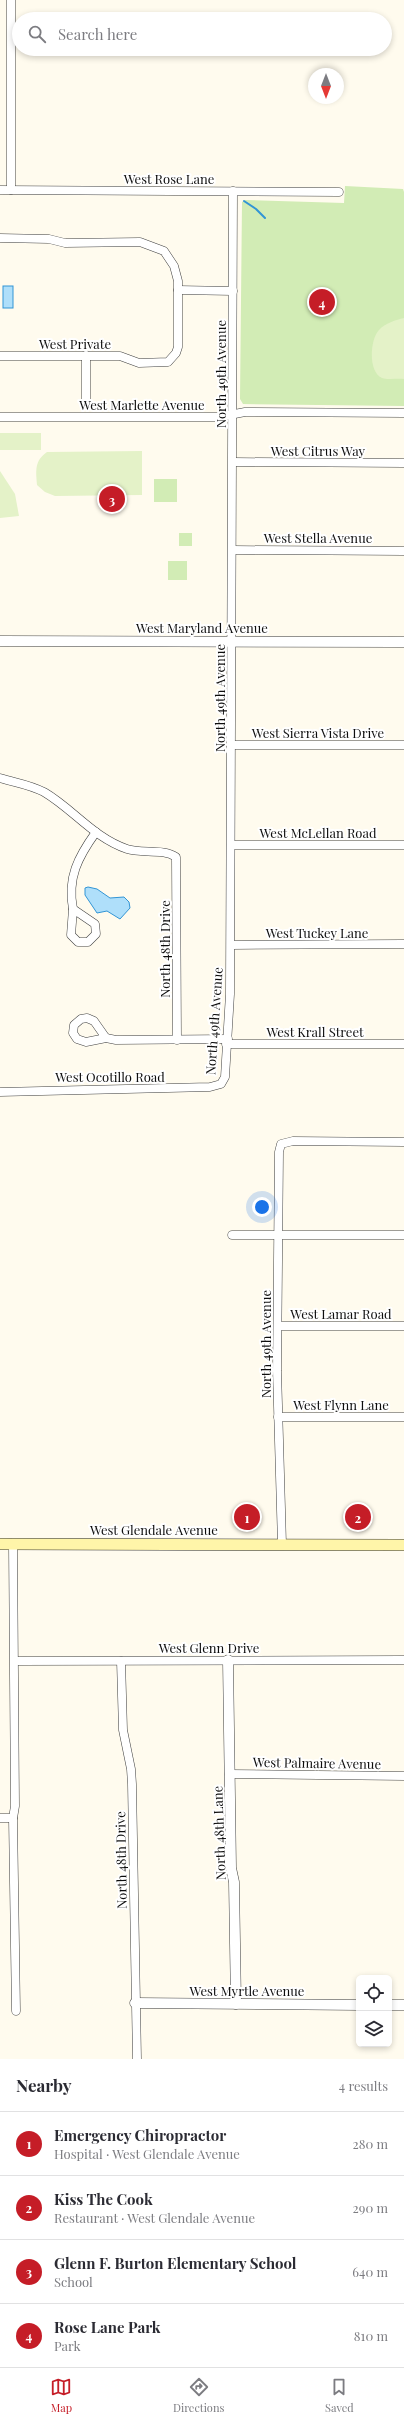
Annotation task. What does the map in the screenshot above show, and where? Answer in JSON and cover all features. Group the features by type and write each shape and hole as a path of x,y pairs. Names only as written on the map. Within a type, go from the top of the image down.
{"main road":[{"name":"West Glendale Avenue","path":"0,1544 404,1545"}],"street":[{"path":"11,0 11,190"},
{"name":"West Rose Lane","path":"0,190 339,192"},
{"name":"North 49th Avenue","path":"221,1084 225,1077 231,945 233,191"},
{"path":"0,238 49,239 65,243 140,242 164,251 174,266 178,290 233,291"},
{"name":"West Private","path":"0,356 120,356 139,363 163,363 172,358 178,347 178,290"},
{"path":"86,355 86,399"},
{"name":"West Marlette Avenue","path":"0,417 233,416 245,412 404,413"},
{"name":"West Citrus Way","path":"233,462 404,463"},
{"name":"West Stella Avenue","path":"233,550 404,551"},
{"name":"West Maryland Avenue","path":"0,641 404,642"},
{"name":"West Sierra Vista Drive","path":"232,745 404,745"},
{"path":"2,780 24,783 45,793 96,832 80,853 72,874 70,888 73,909"},
{"name":"North 48th Drive","path":"96,832 111,842 128,849 167,853 176,857 177,1040"},
{"name":"West McLellan Road","path":"231,845 404,845"},
{"name":"West Tuckey Lane","path":"231,945 404,944"},
{"name":"West Krall Street","path":"106,1038 116,1040 404,1044"},
{"name":"West Ocotillo Road","path":"0,1092 197,1088 221,1084"},
{"name":"North 49th Avenue","path":"282,1544 278,1417 278,1235 279,1152 281,1144 293,1141 404,1142"},
{"path":"232,1235 404,1235"},
{"name":"West Lamar Road","path":"278,1326 404,1326"},
{"name":"West Flynn Lane","path":"278,1417 404,1417"},
{"path":"13,1544 15,1661 15,1806 13,1818 16,2011"},
{"name":"North 48th Lane","path":"228,1660 229,1774 236,2004"},
{"name":"West Glenn Drive","path":"15,1661 404,1660"},
{"name":"North 48th Drive","path":"121,1661 123,1730 131,1769 132,1784 137,2059"},
{"name":"West Palmaire Avenue","path":"229,1774 404,1776"},
{"path":"0,1818 13,1818"},
{"name":"West Myrtle Avenue","path":"135,2004 356,2005"},
{"path":"392,2005 404,2005"}],"green space":[{"path":"345,186 403,189 404,192 404,406 243,404 240,399 242,202 245,200 344,203"},
{"path":"404,318 404,379 382,378 377,375 373,363 372,348 376,334 384,325"},
{"path":"0,433 41,433 41,450 0,450"},
{"path":"142,451 142,495 55,496 45,492 37,485 36,471 38,463 47,452"},
{"path":"0,471 15,494 19,516 0,518"},
{"path":"154,479 177,479 177,502 154,502"},
{"path":"179,533 192,533 192,546 179,546"},
{"path":"168,561 187,561 187,580 168,580"}],"water":[{"path":"3,286 13,286 13,308 3,308"},
{"path":"88,887 97,889 110,898 124,897 129,902 130,908 120,919 107,911 97,913 85,895 85,888"}],"waterway":[{"path":"244,201 256,209 265,218"}],"place":[{"name":"Rose Lane Park","path":"322,302"},
{"name":"Glenn F. Burton Elementary School","path":"112,499"},
{"name":"Emergency Chiropractor","path":"247,1517"},
{"name":"Kiss The Cook","path":"358,1517"}]}
